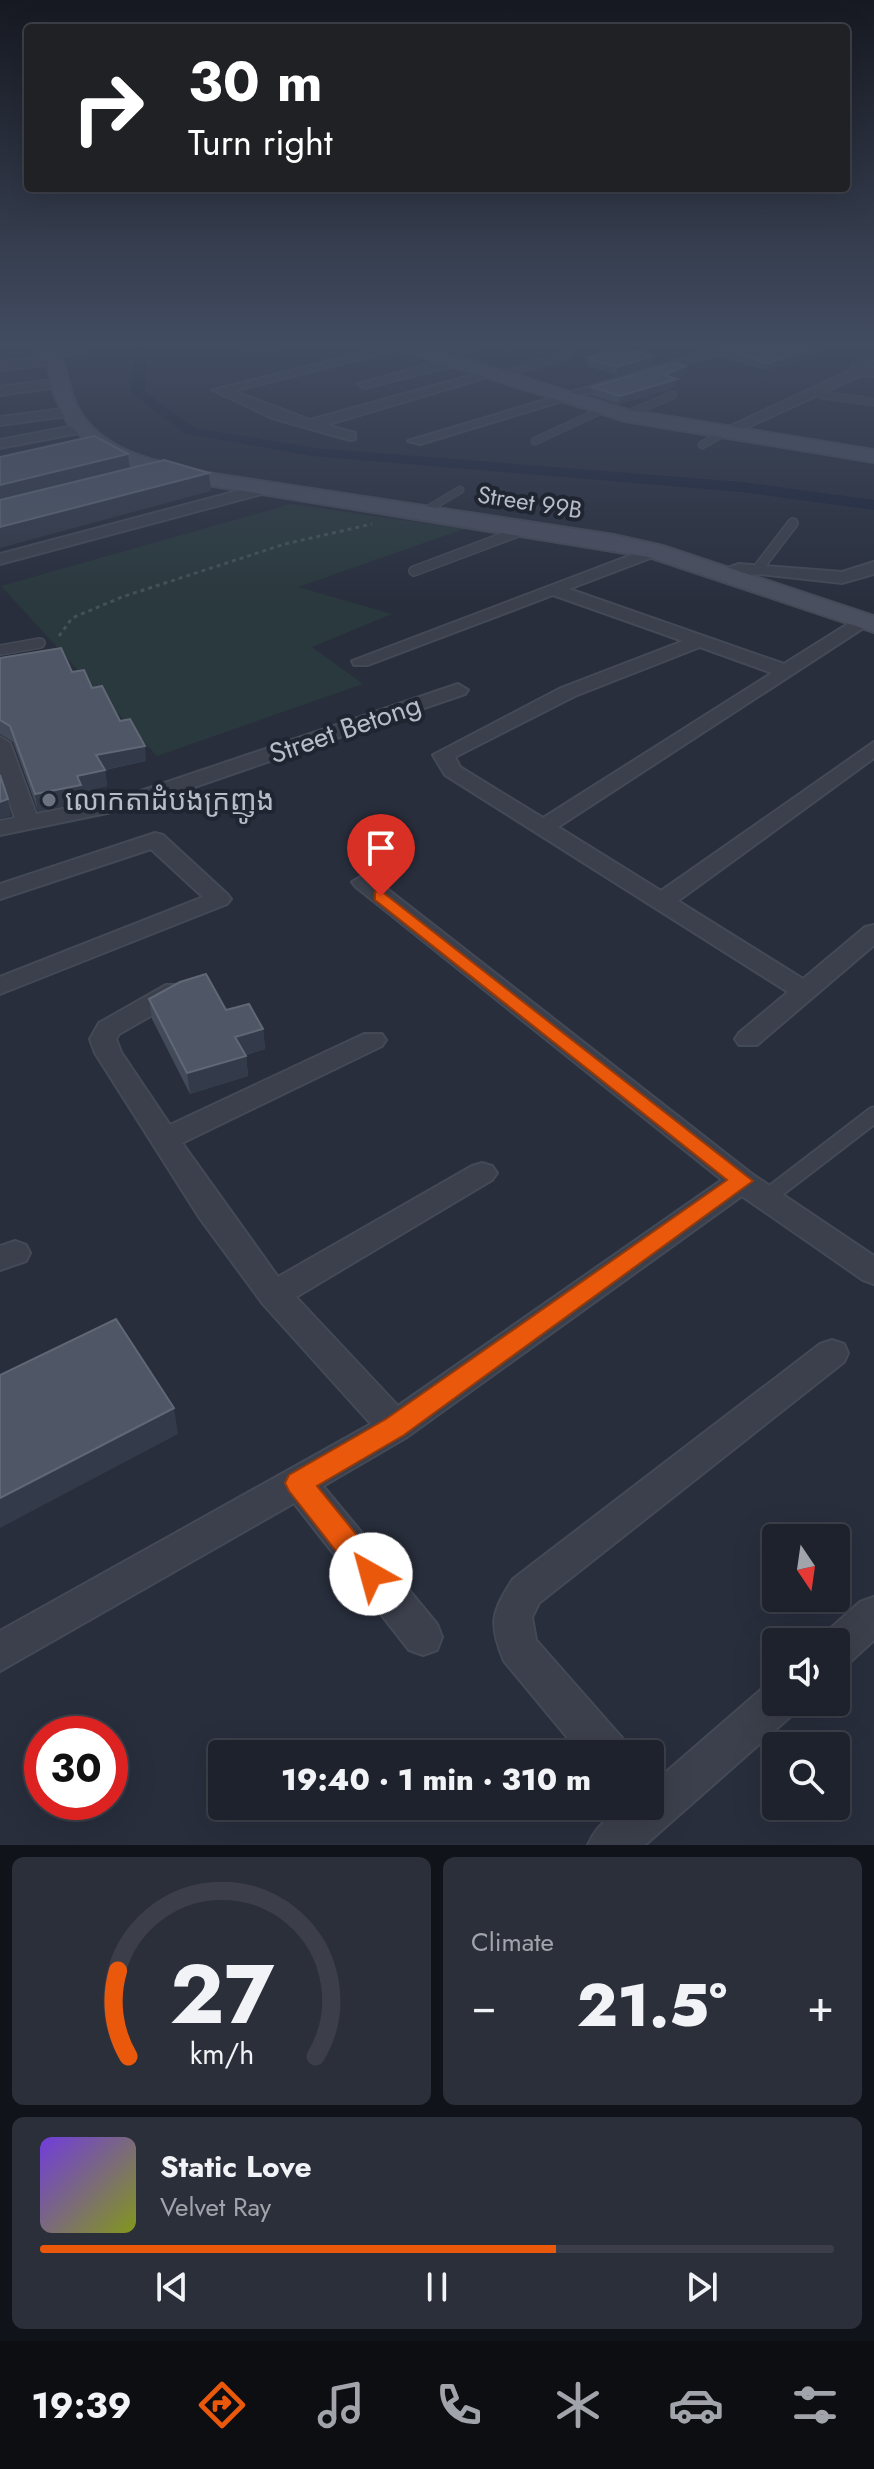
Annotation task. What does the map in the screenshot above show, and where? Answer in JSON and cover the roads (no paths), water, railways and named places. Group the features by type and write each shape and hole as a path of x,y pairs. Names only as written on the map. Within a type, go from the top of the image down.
{"street":[{"path":"80,433 86,434"},
{"path":"339,433 350,436"},
{"path":"415,441 441,433"},
{"path":"732,433 874,456"},
{"path":"0,444 86,434"},
{"name":"Street 99B","path":"86,434 128,460 166,471 655,551 869,623"},
{"path":"136,479 166,471"},
{"path":"0,559 264,489"},
{"path":"361,661 655,551"},
{"path":"721,573 760,566 836,577 862,574 874,567"},
{"path":"556,590 785,671"},
{"path":"542,828 785,671 869,623"},
{"path":"700,641 568,692 443,755 452,771 805,991"},
{"name":"Street Betong","path":"0,828 128,802 458,690"},
{"path":"0,743 28,823"},
{"path":"663,901 874,748"},
{"path":"0,892 155,840 219,899 0,986"},
{"path":"364,882 754,1189 874,1272"},
{"path":"748,1039 874,932"},
{"path":"175,991 108,1029 103,1039 108,1053 210,1209 274,1295 395,1427"},
{"path":"166,1139 373,1040"},
{"path":"274,1295 482,1173"},
{"path":"0,1652 395,1427 754,1189"},
{"path":"596,1740 518,1648 512,1615 526,1591 832,1353"},
{"path":"299,1483 423,1637"},
{"path":"850,1636 874,1615"},
{"path":"664,1798 762,1715"},
{"path":"610,1845 638,1820"}],"lane":[{"path":"535,441 552,433"},
{"path":"702,445 723,433"},
{"path":"423,512 460,490"},
{"path":"760,566 793,523"},
{"path":"414,571 528,528"},
{"path":"0,650 40,643"},
{"path":"754,1189 874,1115"}],"waterway":[{"path":"203,433 313,452 742,487 874,505"}],"place":[{"name":"លោកតាដំបងក្រញូង","path":"49,800"}]}
